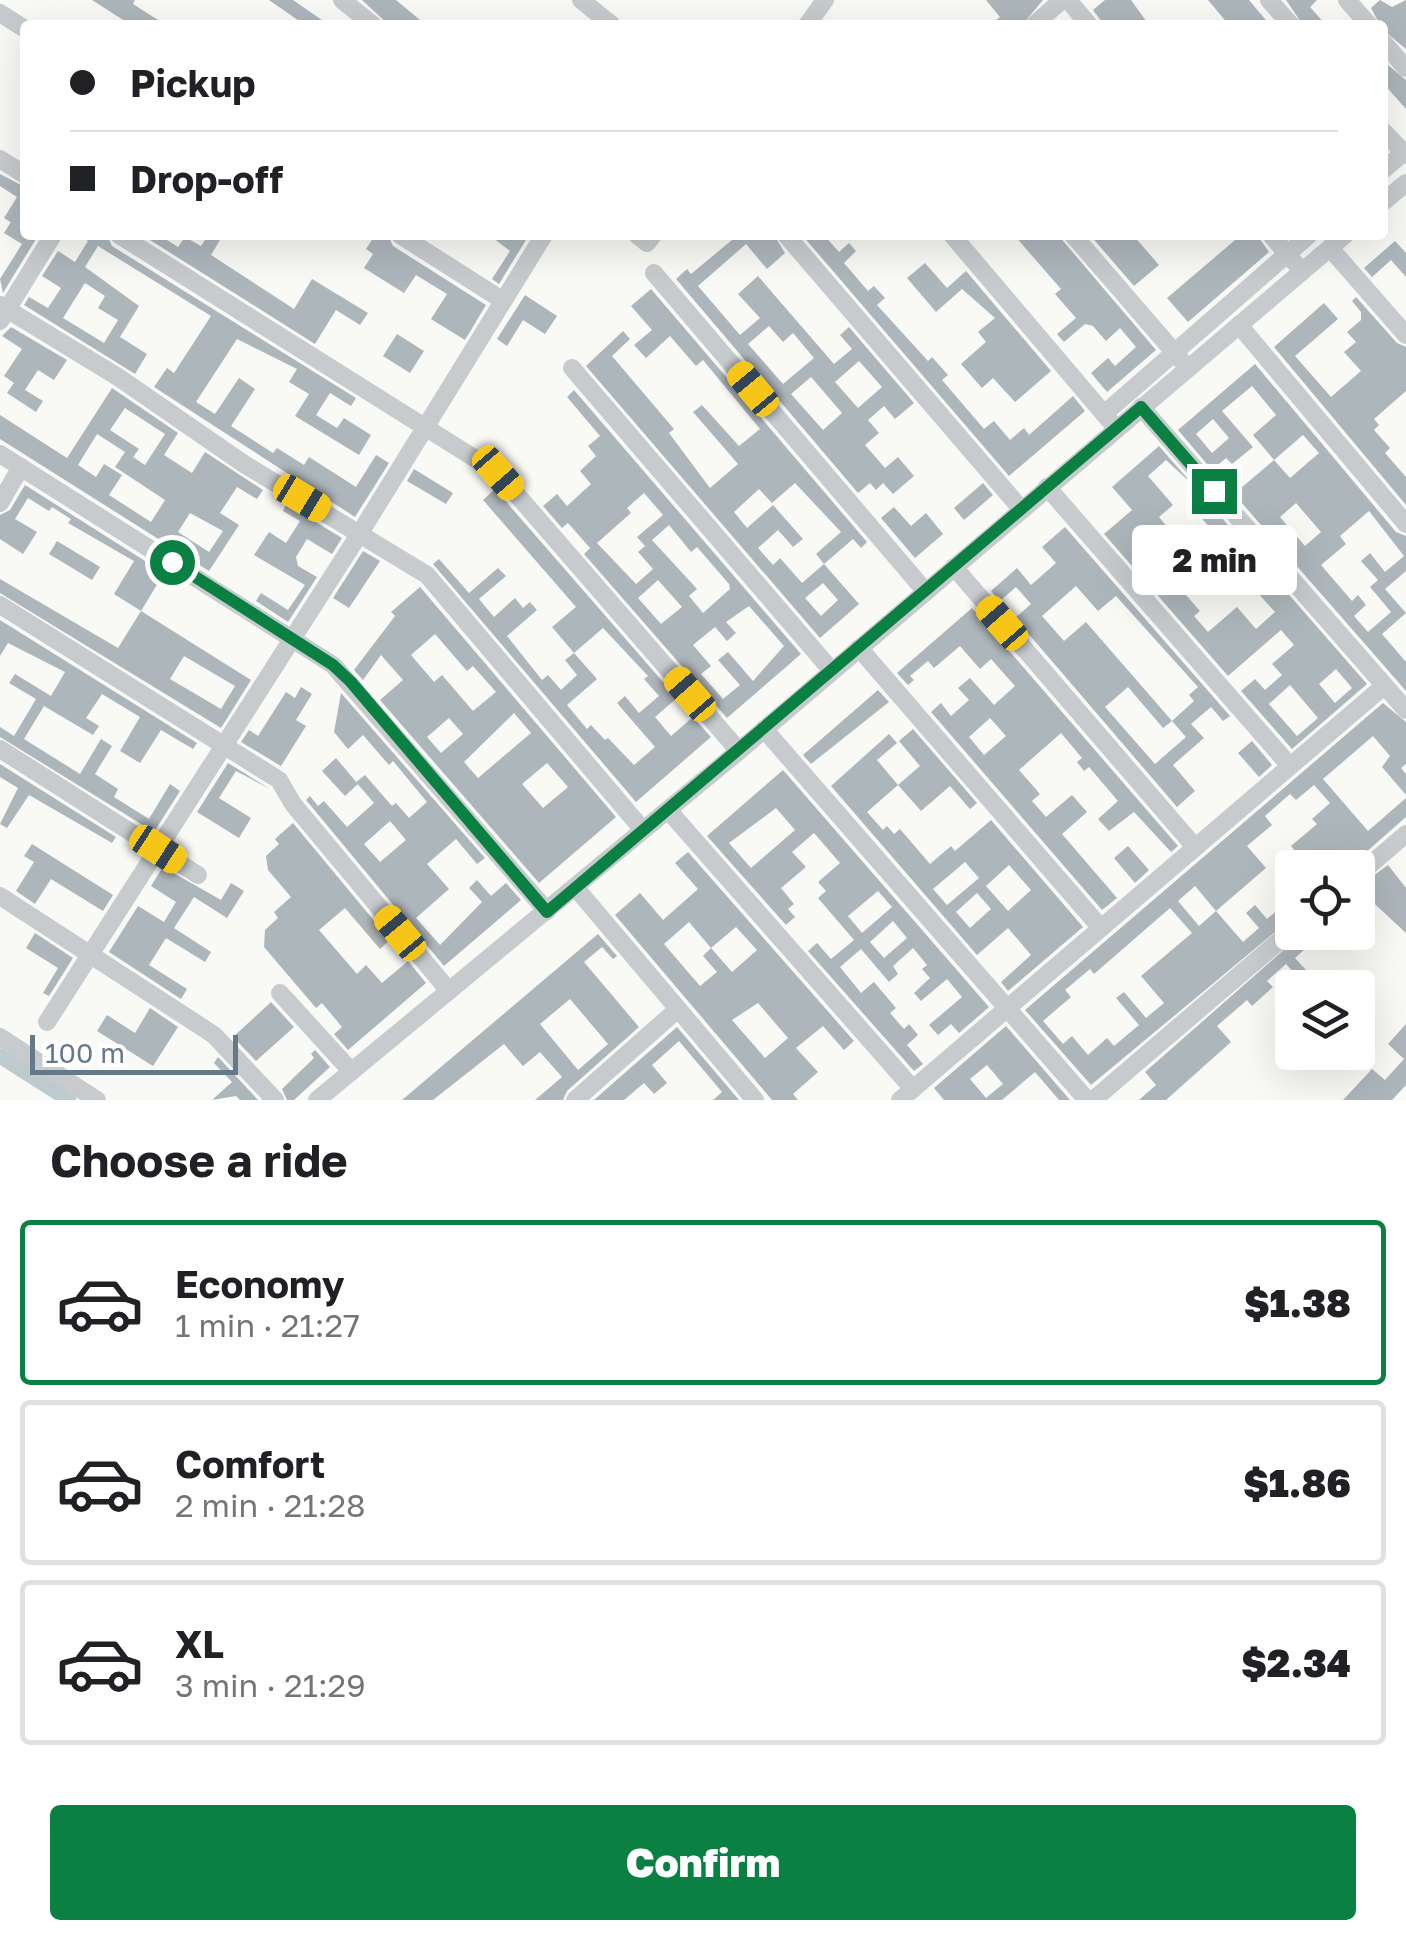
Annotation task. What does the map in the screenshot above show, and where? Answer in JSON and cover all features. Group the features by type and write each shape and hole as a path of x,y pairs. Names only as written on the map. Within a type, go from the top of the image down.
{"street":[{"path":"342,0 366,20"},
{"path":"581,0 606,20"},
{"path":"1040,20 1065,0 1084,20"},
{"path":"1268,0 1286,20"},
{"path":"1347,0 1365,20"},
{"path":"1388,47 1406,68"},
{"path":"50,240 2,311 118,377 244,464 426,576 643,830"},
{"path":"127,240 498,473 739,751"},
{"path":"408,240 502,300"},
{"path":"46,1022 226,745 541,240"},
{"path":"790,240 1022,510"},
{"path":"956,240 1110,421"},
{"path":"1077,240 1188,368"},
{"path":"1275,240 1302,271"},
{"path":"317,1100 547,912 1022,510 1174,353 1304,240"},
{"path":"1110,421 1141,407 1339,240"},
{"path":"1330,248 1406,335"},
{"path":"654,273 926,592"},
{"path":"1238,326 1406,524"},
{"path":"572,368 832,670"},
{"path":"1141,407 1406,710"},
{"path":"0,454 292,638 351,682 547,912"},
{"path":"0,503 20,468"},
{"path":"1047,487 1290,766"},
{"path":"954,567 1195,847"},
{"path":"0,606 279,780 292,804 449,992"},
{"path":"858,648 1101,928"},
{"path":"668,810 907,1094 1384,686"},
{"path":"764,729 1090,1100 1275,944"},
{"path":"0,749 198,875"},
{"path":"1375,860 1406,834"},
{"path":"575,887 756,1100"},
{"path":"0,896 92,952 214,1035 276,1100"},
{"path":"280,992 351,1071"},
{"path":"574,1100 678,1009"},
{"path":"0,1037 97,1100"}],"building":[{"path":"92,0 135,0 133,4 158,20 123,20"},
{"path":"269,0 293,0 322,20 298,20"},
{"path":"362,0 396,0 420,20 384,20"},
{"path":"986,0 1043,0 1026,20 996,20 1000,17"},
{"path":"1105,0 1131,0 1145,20 1100,20 1093,10"},
{"path":"1208,0 1249,0 1266,20 1225,20"},
{"path":"1286,0 1317,0 1310,7 1322,20 1300,20"},
{"path":"1380,0 1392,7 1406,0 1406,49 1388,34 1388,20 1377,20 1371,8"},
{"path":"1388,65 1406,80 1406,109 1388,89"},
{"path":"0,174 20,184 20,228 4,218 17,197 0,186"},
{"path":"11,222 20,228 20,240 35,240 3,293 0,279 22,244 4,233"},
{"path":"86,240 109,240 112,246 356,398 351,406 330,393 316,415 337,428 344,418 371,435 359,455 295,416 309,394 289,382 297,369 237,339 196,402 215,414 239,378 255,389 231,426 273,453 277,448 304,465 309,457 356,487 376,455 389,463 355,517 154,387 167,368 174,373 211,316 98,246 85,267 139,306 120,337 147,354 135,374 24,305 29,297 48,308 61,288 42,276 58,251 75,262","holes":["85,283 105,296 98,308 118,320 104,343 63,318"]},
{"path":"150,240 167,240 178,247 183,240 201,246 205,240 220,240 211,255 294,309 312,279 368,313 360,325 336,310 315,344"},
{"path":"372,240 390,240 393,246 486,305 465,340 431,319 447,294 416,275 404,293 364,268 373,254 366,249"},
{"path":"496,240 526,240 499,284 492,279 510,251"},
{"path":"732,240 777,240 785,253 767,269 746,244 698,286 740,335 760,318 738,294 758,276 834,364 852,349 840,335 849,327 914,403 895,419 884,406 868,420 879,433 865,445 885,468 898,457 914,476 893,494 883,483 876,490 870,483 858,493 676,279 687,269 691,274","holes":["769,326 783,342 793,333 814,358 783,384 748,344","859,361 882,387 858,408 835,382","811,377 842,413 823,430 791,394"]},
{"path":"806,240 828,240 839,252 849,243 856,251 844,263 868,291 874,286 885,298 877,305 928,361 932,357 948,375 942,380 984,429 994,421 1010,440 1024,428 1029,435 1073,396 1085,411 1009,476"},
{"path":"1018,240 1062,240 1156,350 1107,392 1091,373 1108,358 1115,366 1136,347 1120,328 1106,341 1093,326 1085,324 1064,342 1057,334 1076,318 1055,294 1061,289"},
{"path":"1094,240 1137,240 1159,265 1134,286"},
{"path":"1235,240 1261,240 1269,252 1188,322 1167,298"},
{"path":"1395,241 1406,253 1406,277 1391,260 1372,277 1364,268"},
{"path":"925,263 947,288 966,271 1051,371 1015,402 993,378 982,388 961,364 986,342 978,332 995,318 962,289 936,312 907,278"},
{"path":"651,289 867,542 861,548 853,539 824,564 859,604 820,638 586,366 623,331 630,339 612,356 674,429 669,433 710,488 738,464 693,412 702,405 739,446 760,429 703,360 696,366 670,336 646,358 634,345 652,330 631,306","holes":["795,483 841,532 816,554 824,564 802,583 780,558 773,565 758,548 778,530 793,547 803,539 773,505 747,528 734,512 759,489 772,503","823,583 838,600 821,616 805,598"]},
{"path":"525,295 557,316 545,334 523,320 507,346 497,339"},
{"path":"1356,297 1397,343 1406,347 1406,391 1374,419 1379,425 1374,430 1390,448 1385,453 1406,477 1406,505 1274,347 1324,303 1338,319 1295,356 1331,397 1361,371 1344,352 1356,342 1347,332 1361,320 1361,312 1352,301"},
{"path":"11,327 67,360 54,380 38,370 25,390 43,401 36,412 7,393 14,383 4,376 22,349 2,336"},
{"path":"397,334 424,351 410,373 383,356"},
{"path":"1255,364 1396,532 1406,536 1406,571 1385,589 1406,613 1382,634 1406,662 1406,691 1234,494 1274,460 1253,435 1276,415 1252,386 1222,411 1253,447 1232,464 1226,458 1212,470 1178,430","holes":["1213,419 1229,438 1212,453 1196,434","1303,435 1319,453 1290,478 1274,460","1296,503 1321,532 1305,546 1280,517","1369,511 1404,556 1385,572 1370,553 1361,561 1378,580 1370,587 1391,612 1368,632 1354,616 1366,605 1358,595 1352,601 1321,565 1346,544 1340,536"]},
{"path":"112,388 178,433 164,455 192,473 205,452 263,490 257,499 237,487 220,513 239,525 209,571 0,439 0,415 67,458","holes":["125,408 165,434 145,465 133,457 139,449 110,430","97,434 125,452 115,467 165,500 151,522 109,495 122,475 104,464 96,477 78,465","190,513 223,531 209,552 178,532"]},
{"path":"574,390 801,654 727,718 584,554 590,548 568,523 562,528 543,506 557,494 567,506 591,484 580,471 596,456 588,446 600,436 567,397","holes":["644,493 663,515 637,537 645,546 638,552 653,569 636,584 597,543 631,513 627,508","669,525 691,552 697,547 730,589 703,613 689,596 697,589 652,540","658,580 682,607 661,624 638,598","749,606 784,646 753,681 728,652 718,660 740,685 723,699 701,674 711,666 693,645 715,627 727,641 736,633 726,622"]},
{"path":"1159,446 1194,486 1367,684 1292,749 1241,691 1255,679 1265,690 1282,675 1272,664 1294,645 1281,630 1228,676 1104,534 1132,510 1112,487","holes":["1166,460 1194,486 1189,491 1203,508 1197,513 1217,536 1193,557 1159,517 1173,505 1148,476","1225,546 1247,570 1253,565 1268,582 1257,592 1275,612 1256,629 1237,607 1208,632 1194,616 1200,611 1178,586","1336,669 1352,688 1335,703 1319,684","1290,685 1318,718 1297,736 1269,704"]},
{"path":"414,469 453,493 446,504 407,481"},
{"path":"983,483 993,495 964,520 954,508"},
{"path":"25,485 164,573 141,611 114,594 134,561 68,523 71,519 52,507 49,511 28,498 15,519 37,532 23,554 0,539 0,515 10,510"},
{"path":"495,489 677,698 655,717 671,736 693,717 711,737 636,802 433,564 439,559 469,593 498,568 506,576 479,599 494,617 515,598 523,608 530,602 537,610 507,636 542,680 548,675 561,690 577,675 565,660 574,653 552,627 576,607 483,500","holes":["603,628 648,676 644,679 659,696 639,713 625,696 617,703 655,747 634,765 608,738 605,740 591,725 587,729 567,705 597,679 574,653"]},
{"path":"286,504 342,538 332,554 307,539 296,557 298,566 317,577 288,622 256,601 261,593 288,610 305,585 254,555 269,532 286,543 300,521 283,511"},
{"path":"894,507 911,526 926,513 943,534 915,558 881,518"},
{"path":"1065,527 1230,716 1223,721 1211,707 1191,724 1204,738 1173,765 1195,791 1177,807 1015,618 1031,604 1016,587 1000,601 991,591 1017,568 1031,585 1056,563 1042,547","holes":["1076,586 1098,611 1116,596 1198,687 1189,695 1194,701 1172,721 1086,622 1064,641 1042,616","1128,687 1163,728 1172,721 1186,737 1155,764 1105,707"]},
{"path":"57,541 100,567 92,580 49,554"},
{"path":"363,551 380,561 349,608 333,598"},
{"path":"0,579 118,648 141,611 251,680 221,728 0,593","holes":["184,656 235,686 221,709 170,679"]},
{"path":"420,587 616,817 539,883 380,700 403,680 381,655 363,680 354,670 395,616 391,612","holes":["435,634 467,671 473,666 496,692 473,711 442,675 434,682 411,655","514,713 531,733 478,778 464,762","449,718 463,734 441,753 427,737","547,763 568,787 543,808 522,784"]},
{"path":"972,608 1178,846 1171,852 1134,812 1109,831 1098,819 1118,801 1089,767 1084,771 1077,762 1082,758 1061,733 1019,770 1040,794 1032,801 1046,817 1072,795 1087,812 1062,834 1117,898 1102,910 931,712 941,703 951,716 969,700 958,688 970,678 994,705 1015,686 991,659 980,669 960,646 934,668 928,661 910,676 914,680 908,685 897,673","holes":["990,718 1006,736 984,755 969,737"]},
{"path":"0,620 197,743 193,749 161,730 140,763 120,751 140,717 102,694 86,718 99,726 93,735 44,706 24,739 80,774 101,739 112,746 95,774 118,789 114,797 149,819 170,784 180,791 154,832 0,737 0,727 14,736 36,699 9,683 15,674 51,696 65,672 8,643 0,656"},
{"path":"301,687 312,694 296,720 306,726 281,766 241,742 249,730 258,736 286,692 295,698"},
{"path":"878,690 889,702 811,764 803,755"},
{"path":"341,693 485,858 477,864 456,839 427,864 449,889 416,918 440,945 482,902 469,888 477,880 491,896 506,883 521,900 444,966 306,800 310,796 318,806 324,801 347,827 374,803 356,782 365,775 392,806 396,803 409,818 427,802 393,761 389,765 363,735 348,749 334,732","holes":["390,821 406,840 380,862 364,844"]},
{"path":"1383,703 1406,722 1406,764 1401,768 1406,774 1406,795 1382,767 1390,756 1373,736 1323,779 1368,831 1406,798 1406,817 1368,850 1294,850 1291,846 1317,824 1312,819 1330,803 1314,785 1296,800 1290,794 1265,816 1272,825 1247,846 1266,868 1216,911 1243,942 1259,928 1246,913 1255,905 1267,919 1275,912 1275,932 1091,1085 1025,1010","holes":["1195,886 1216,911 1199,926 1178,901","1170,908 1192,933 1141,976 1164,1003 1146,1018 1124,992 1116,998 1139,1025 1114,1046 1107,1038 1088,1055 1072,1036 1063,1044 1043,1021 1071,997 1065,990 1090,969 1094,974"]},
{"path":"913,729 977,803 970,809 950,786 921,811 898,785 920,766 899,741"},
{"path":"889,734 897,743 877,760 898,785 867,812 883,830 887,826 894,834 900,829 930,864 951,846 955,851 991,820 1083,927 1008,991 1001,982 1031,955 1008,928 977,955 831,786","holes":["965,862 979,878 947,905 933,889","1009,865 1031,890 1008,911 986,886","977,893 991,909 970,928 956,912"]},
{"path":"1252,741 1272,765 1259,777 1238,753"},
{"path":"336,758 358,784 345,796 322,771"},
{"path":"228,763 270,789 236,771 219,798 251,818 239,838 197,812"},
{"path":"0,764 116,837 112,843 29,795 7,828 0,824 18,788 0,777"},
{"path":"783,770 989,1007 959,1033 951,1024 938,1035 929,1025 962,997 947,979 921,1001 914,993 930,978 922,969 927,965 913,948 893,966 898,974 889,982 861,949 840,967 861,993 874,982 896,1008 890,1013 904,1029 909,1024 918,1035 907,1045 923,1064 914,1071 808,951 817,943 831,959 854,940 818,898 826,891 818,882 840,863 814,833 792,852 806,867 781,888 794,904 788,909 795,917 786,925 707,836","holes":["776,808 795,830 751,868 729,843","878,891 892,907 862,933 848,916","893,921 907,938 884,958 870,942"]},
{"path":"293,823 390,940 380,949 345,908 319,930 357,974 366,965 382,983 408,961 426,983 348,1050 334,1034 342,1027 322,1003 316,1008 264,947 265,930 278,918 274,912 291,897 268,870 266,856 279,844 275,839"},
{"path":"32,844 113,895 103,911 51,879 35,904 16,891 34,862 24,856"},
{"path":"1128,846 1149,870 1135,883 1114,858"},
{"path":"688,852 854,1041 844,1050 823,1026 796,1048 818,1072 793,1094 798,1100 772,1100 615,915 640,893 663,920 698,889 675,863","holes":["689,922 711,948 703,956 717,972 700,986 664,944","736,927 757,950 732,972 711,948","758,1003 788,1038 765,1058 732,1020"]},
{"path":"1388,865 1406,888 1406,933 1375,904 1375,875"},
{"path":"163,867 221,900 231,883 244,891 227,918 194,897 174,928 211,952 205,962 166,938 149,965 187,989 181,999 109,952 138,906 164,922 176,902 151,886"},
{"path":"35,933 73,958 49,996 43,993 58,968 26,948"},
{"path":"598,934 617,956 613,959 602,947 584,962 639,1027 567,1091 563,1100 535,1100 562,1077 540,1052 523,1066 504,1044 433,1100 402,1100","holes":["570,999 608,1044 578,1070 540,1024"]},
{"path":"1284,950 1304,950 1295,958 1306,970 1291,970 1286,964 1275,970 1267,981 1273,987 1252,1006 1247,1000 1217,1026 1231,1042 1166,1100 1139,1100 1156,1085 1145,1072"},
{"path":"271,1002 294,1027 256,1061 233,1037"},
{"path":"150,1008 178,1027 153,1066 97,1031 107,1015 135,1033"},
{"path":"1406,1024 1406,1085 1392,1100 1343,1100 1371,1070 1385,1080 1404,1059 1388,1044"},
{"path":"1006,1026 1070,1100 1059,1100 1035,1072 1002,1100 944,1100 934,1088","holes":["987,1065 1003,1084 986,1098 970,1079"]},
{"path":"677,1027 739,1100 713,1100 722,1092 679,1041 652,1065 667,1083 654,1094 644,1083 624,1100 594,1100"},
{"path":"315,1050 330,1067 294,1100 287,1100 282,1089 314,1058 311,1054"},
{"path":"218,1057 258,1100 240,1100 236,1096 212,1100 232,1082 214,1063"}],"waterway":[{"path":"0,1056 69,1100"}],"route":[{"path":"172,562 333,665 547,912 1141,407 1214,491"}]}
